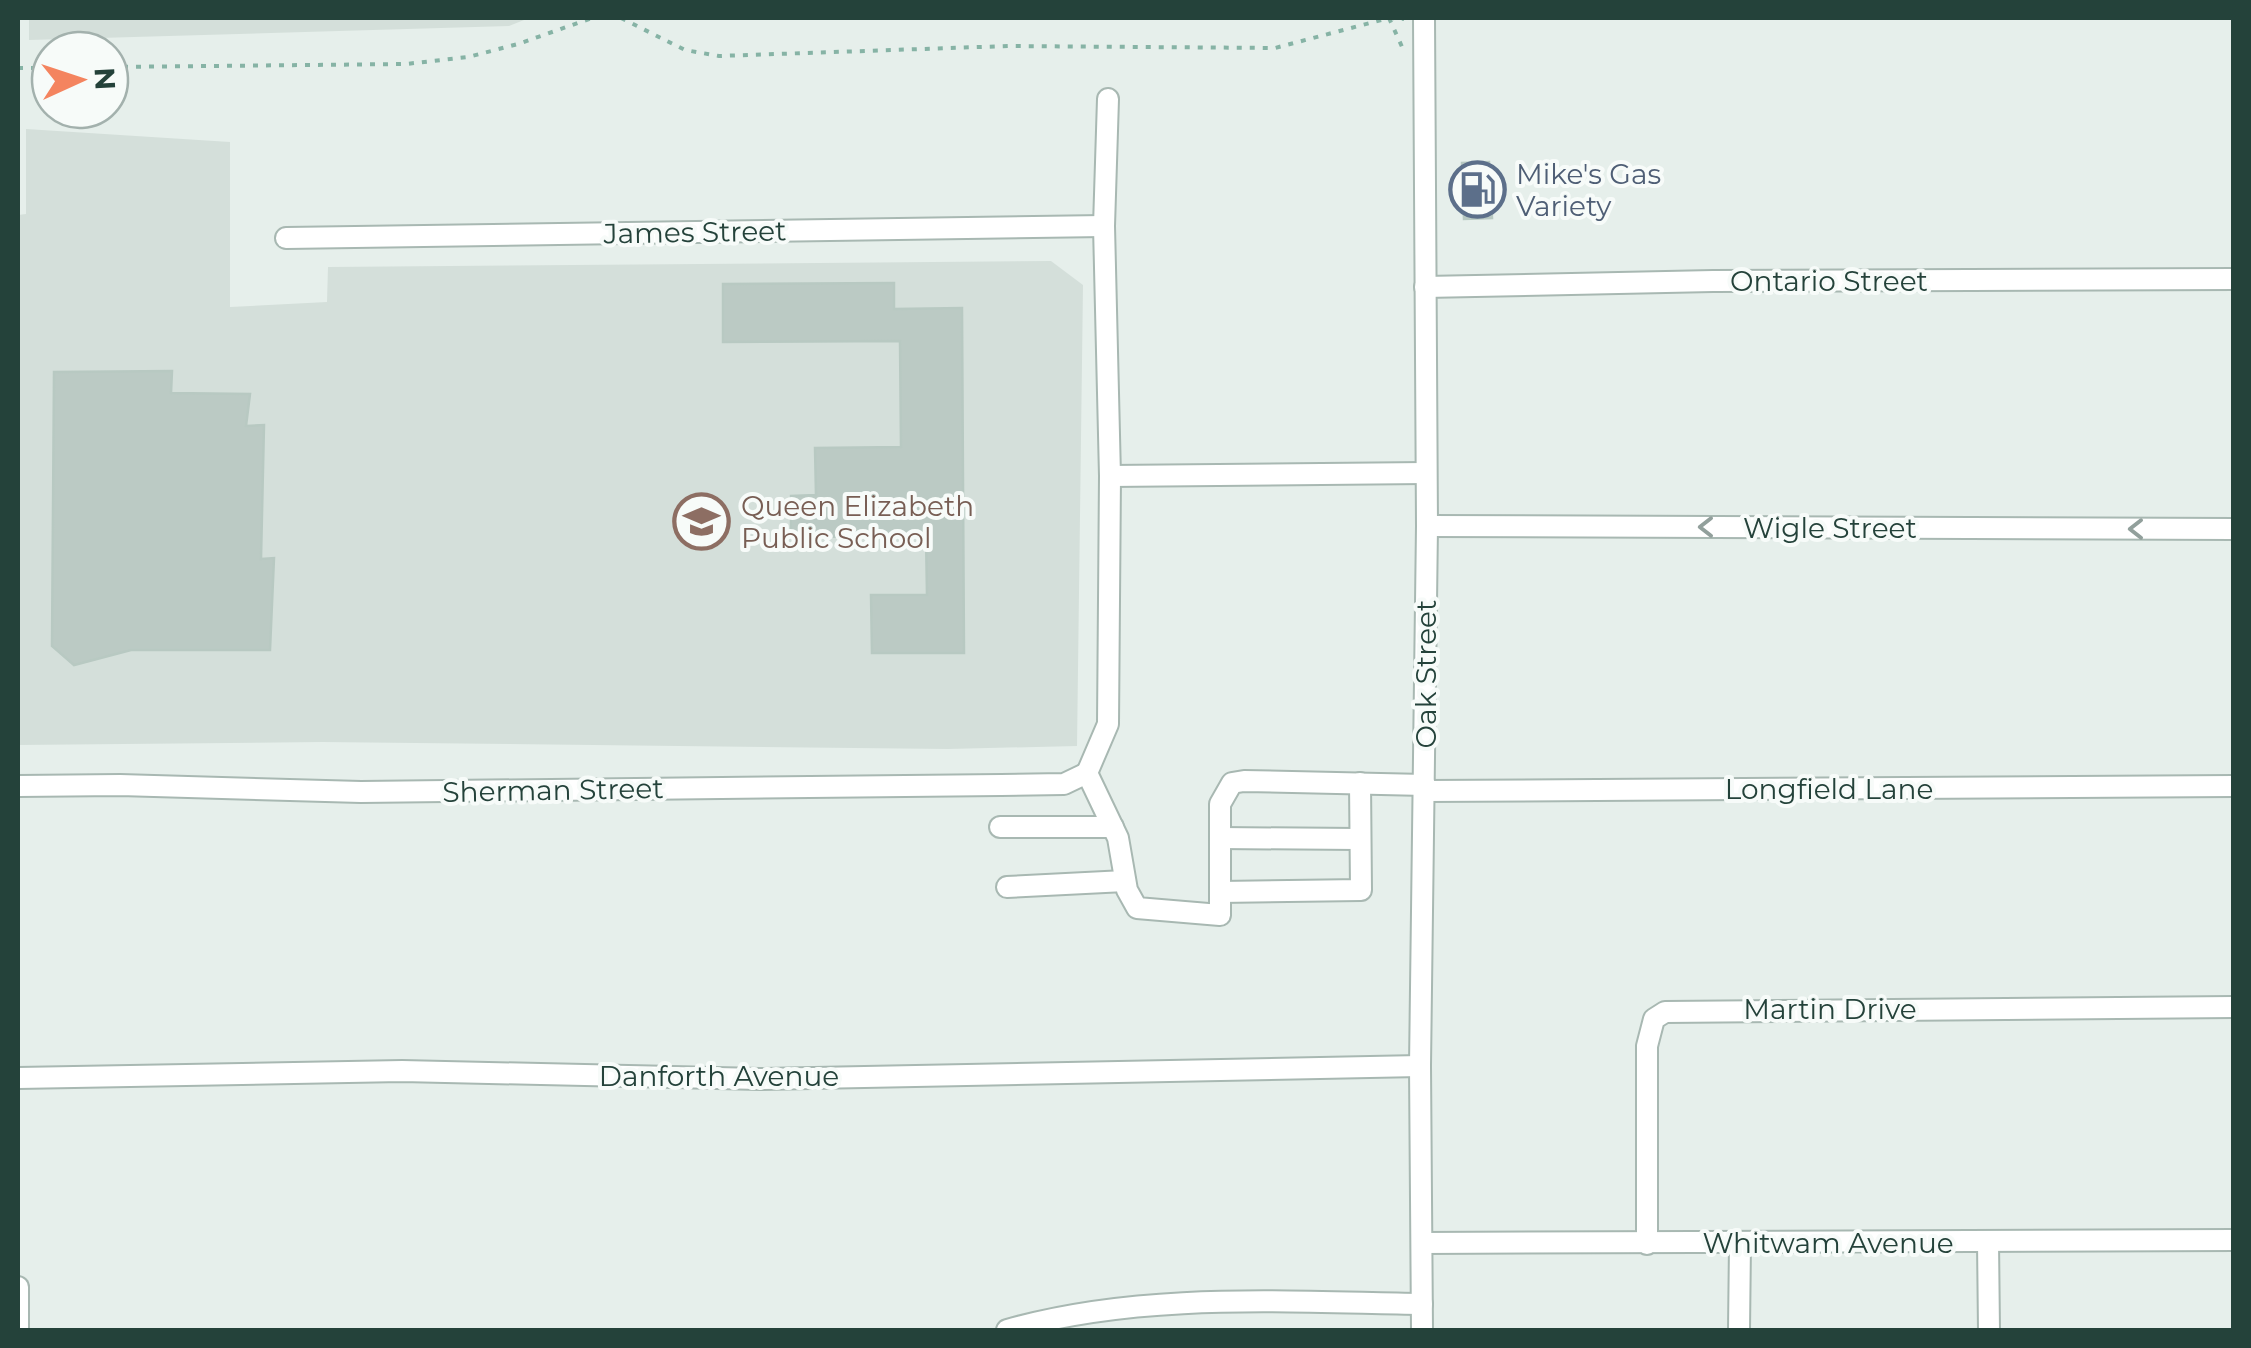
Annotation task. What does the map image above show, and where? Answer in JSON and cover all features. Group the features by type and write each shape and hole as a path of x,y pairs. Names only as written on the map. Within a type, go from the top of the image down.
{"street":[{"name":"Oak Street","path":"1422,1330 1424,19"},
{"path":"1108,99 1104,226 1110,476 1108,724 1087,773 1118,838 1125,881 1137,908 1149,911 1220,915 1220,838 1358,839"},
{"name":"James Street","path":"286,238 1104,226"},
{"name":"Ontario Street","path":"1425,287 1713,281 2234,279"},
{"path":"1110,476 1426,473"},
{"name":"Wigle Street","path":"1426,526 2234,530"},
{"name":"Sherman Street","path":"18,786 361,792 984,786 1064,784 1087,773"},
{"path":"1220,892 1361,890 1360,782"},
{"name":"Longfield Lane","path":"1220,838 1220,804 1232,784 1360,782 1425,788 2234,786"},
{"path":"1000,827 1113,827"},
{"path":"1008,887 1125,881"},
{"name":"Martin Drive","path":"1647,1244 1647,1046 1654,1019 1666,1012 2234,1006"},
{"name":"Danforth Avenue","path":"18,1078 402,1072 760,1079 1420,1066"},
{"name":"Whitwam Avenue","path":"1422,1243 2234,1240"},
{"path":"1988,1242 1989,1330"},
{"path":"1738,1330 1740,1244"},
{"path":"18,1287 18,1330"},
{"path":"1007,1330 1042,1320 1112,1321 1184,1301 1422,1304"}],"path":[{"path":"130,68 406,64 468,57 592,18"},
{"path":"621,18 685,50 719,56 1008,46 1275,48 1388,18 1424,19"}],"shaded area":[{"path":"29,18 529,18 509,26 130,37 130,30 30,30 29,40"},
{"name":"Queen Elizabeth Public School","path":"26,129 230,142 230,307 327,302 328,267 1051,261 1083,285 1077,746 948,749 322,742 18,745 18,215 26,214"}],"building":[{"name":"Mike's Gas Variety","path":"1489,162 1492,218 1464,219 1462,163"},
{"path":"894,283 894,309 962,308 964,653 872,653 871,595 927,595 926,536 791,537 791,496 816,495 815,448 901,447 900,341 723,342 723,284"},
{"path":"172,371 171,393 250,394 246,426 264,425 261,559 274,558 270,650 131,650 74,665 52,646 54,372"}],"place":[{"name":"Mike's Gas Variety","path":"1477,190"},
{"name":"Queen Elizabeth Public School","path":"702,522"}]}
